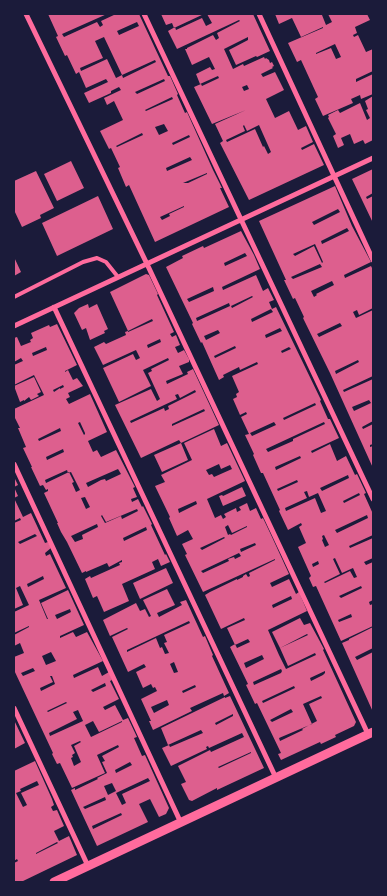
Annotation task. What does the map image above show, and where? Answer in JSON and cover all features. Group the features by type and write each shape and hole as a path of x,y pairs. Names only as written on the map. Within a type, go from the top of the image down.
{"street":[{"path":"26,14 371,733 54,882"},
{"path":"144,14 373,499"},
{"path":"259,14 373,260"},
{"path":"14,326 373,158"},
{"path":"54,307 276,778"},
{"path":"14,464 181,823"},
{"path":"14,708 88,866"}],"lane":[{"path":"14,296 83,262 97,258 106,262 118,277"}],"building":[{"path":"48,14 107,14 62,34 64,37 97,22 100,27 103,25 101,21 116,14 139,14 168,76 170,76 185,113 187,112 229,207 155,242 129,185 126,187 118,168 120,167 111,148 109,149 100,131 123,120 114,101 107,105 104,98 121,90 119,87 111,91 111,93 89,103 84,93 108,82 106,79 86,88 79,72 76,74 67,55 65,56 56,37 58,36","holes":["137,22 139,26 119,35 117,31","104,37 122,75 116,78 107,59 81,71 80,68 103,58 95,41","155,60 156,62 123,78 122,75","164,79 165,81 137,94 135,92","172,97 173,99 146,111 145,110","164,124 168,131 159,135 155,127","142,133 143,135 116,146","189,135 190,137 173,145 172,143","190,157 192,160 167,171 166,168","207,173 188,183 183,183","184,206 169,214 170,216 162,220 160,217"]},
{"path":"161,14 204,14 174,28 172,23 166,25"},
{"path":"207,14 253,14 270,51 236,65 229,50 248,40 248,37 224,49 233,69 264,57 270,63 272,62 273,68 261,74 263,77 275,72 284,90 266,99 275,118 289,111 298,130 306,126 313,142 301,148 302,150 314,144 324,165 249,200 220,143 223,141 215,124 246,110 212,124 194,87 201,84 202,86 219,78 218,76 200,84 196,74 210,67 212,70 215,69 209,57 192,65 185,49 213,35 216,40 219,38 217,33 240,21 177,49 168,31 175,27 176,30 202,18 206,26 212,23","holes":["247,85 249,89 244,91 242,87","244,125 247,131 259,125 271,152 268,154 263,147 255,129 227,142 226,140 245,131"]},
{"path":"275,14 325,14 322,15 326,25 332,22 328,14 367,14 370,20 355,27 357,33 353,35 354,37 358,35 366,52 373,49 373,71 356,79 356,82 373,74 373,94 361,99 360,95 351,99 353,103 323,116 315,99 318,97 301,60 297,62 288,43 323,27 301,37 292,18 279,24","holes":["335,44 341,57 336,59 331,48 316,53"]},
{"path":"373,96 373,140 365,144 363,140 354,144 350,134 341,138 344,145 338,148 333,136 336,134 328,115 338,110 340,113 360,103 367,120 370,118 366,110 368,109 365,101"},
{"path":"71,161 84,188 57,201 44,174"},
{"path":"373,169 373,193 366,197 367,199 373,196 373,223 352,179"},
{"path":"36,171 54,208 40,215 41,218 22,227 14,210 14,181"},
{"path":"335,186 352,226 371,262 344,275 345,278 371,266 373,270 373,308 359,315 357,310 353,312 356,318 373,310 373,376 343,390 344,392 373,379 373,421 362,427 363,429 373,424 373,444 370,447 373,446 373,468 304,317 284,280 286,280 259,221","holes":["338,209 340,212 314,225 312,222","347,228 349,231 322,244 321,241","315,244 323,262 314,246 295,256 293,254","320,264 322,267 293,279 291,277","332,281 334,285 316,294 314,297 311,291","340,323 342,326 319,337 317,334","358,360 359,362 336,374 335,371","369,400 371,403 354,411 352,407"]},
{"path":"98,196 113,229 57,256 42,223"},
{"path":"241,231 260,269 222,287 223,290 256,275 263,291 268,288 274,300 269,302 272,309 276,307 321,400 328,419 330,419 339,438 311,451 312,453 330,444 337,461 346,456 366,493 364,494 373,514 373,535 349,546 350,548 373,538 373,558 364,562 366,565 373,562 373,600 369,602 370,605 373,604 373,626 341,641 316,586 313,587 309,578 311,576 298,547 306,543 299,527 302,525 301,523 288,530 245,435 249,434 241,417 247,414 246,412 240,415 233,399 237,397 236,394 239,392 232,376 258,364 257,362 240,370 239,367 223,375 224,377 219,380 166,267 183,258 182,256 203,246 204,248","holes":["245,253 247,256 225,266 224,263","213,287 214,291 189,302 187,299","252,296 232,308 231,306","229,303 230,306 197,321 196,318","271,309 273,312 252,322 251,319","280,328 282,331 266,338 265,335","218,330 220,333 206,340 204,336","235,346 236,348 215,358 214,356","289,347 291,349 282,353 281,351","315,403 316,405 284,420 283,418","274,422 276,425 252,436 250,433","324,422 325,424 293,439 293,441 268,452 266,449","300,456 301,458 276,470 275,467","348,475 349,478 322,491 320,488","297,480 298,482 278,491 277,489","307,491 309,497 318,493 326,511 321,513 315,498 286,511 285,508 307,498 304,492","359,493 360,495 344,503 343,501","367,515 368,518 337,533 335,530","324,535 329,545 325,547 322,540","335,558 342,573 353,568 357,577 354,578 350,571 324,582 340,574 333,559","318,561 319,564 313,567 312,564","361,586 362,588 341,598 339,596","351,614 352,617 339,622 338,620"]},
{"path":"14,257 21,272 14,276"},
{"path":"146,274 149,275 174,332 170,334 172,337 176,335 180,345 175,347 178,353 184,350 189,359 189,362 179,366 183,374 166,381 167,384 188,374 187,372 193,369 219,425 181,443 179,440 141,458 115,405 151,389 157,401 160,399 148,373 152,371 151,369 169,360 168,358 143,370 151,386 119,402 103,368 133,354 136,360 140,358 136,350 103,365 94,347 126,335 125,332 128,331 110,292","holes":["152,319 153,321 128,332 128,331","160,339 161,342 148,348 147,345","195,390 196,392 168,406 169,409 165,411 164,408 131,423 130,421 177,399 175,395 178,394 180,398","204,409 205,411 172,426 172,424"]},
{"path":"88,304 89,308 97,304 108,329 104,331 105,333 90,340 86,328 82,330 74,313 79,308"},
{"path":"57,324 77,365 65,371 65,372 68,370 73,380 77,378 83,386 68,393 70,397 66,399 69,404 90,394 107,432 88,441 93,452 97,450 101,457 116,450 135,487 133,488 137,497 131,499 132,502 138,499 143,506 170,562 161,566 158,559 152,562 155,569 122,584 129,601 104,612 97,596 93,598 85,579 120,565 119,563 122,560 109,567 107,563 82,573 44,493 48,489 46,490 43,485 40,486 31,467 23,448 26,447 18,428 20,428 14,416 14,409 44,395 34,375 14,385 14,365 23,361 21,358 14,362 14,338 17,337 21,346 31,342 30,340 33,338 31,333 49,325 50,327","holes":["46,347 47,350 33,356 32,353","63,385 64,387 54,392 53,390","80,422 84,435 78,423","60,428 61,431 39,441 38,439","63,449 64,452 47,460 46,457","118,469 121,474 106,481 105,479 88,487 86,483","67,470 68,473 46,483 45,480","71,472 80,490 76,492 72,483 74,482 69,473","85,497 90,507 86,509 81,498","137,509 138,511 122,519 121,516 105,523 101,516 106,522","97,524 98,527 82,535 83,539 75,542 71,536","146,527 147,530 124,541 123,538"]},
{"path":"34,377 41,392 37,394 39,396 31,400 29,397 20,402 14,386"},
{"path":"214,429 221,446 227,443 245,481 207,499 215,518 221,515 223,519 226,517 224,514 236,508 237,512 241,510 239,507 247,503 250,511 256,508 261,519 263,518 289,574 270,583 272,587 289,579 296,594 299,592 307,611 268,630 279,655 286,669 316,655 315,653 288,666 272,632 300,618 304,625 310,623 324,649 356,722 354,726 335,735 336,737 321,744 320,742 281,760 278,754 281,753 257,703 255,704 246,685 248,684 230,647 235,644 227,628 245,620 244,618 221,629 205,595 246,574 248,577 250,576 249,573 275,559 203,592 185,555 187,554 182,544 193,539 188,530 177,536 155,486 165,482 161,475 192,460 184,443","holes":["219,464 221,469 230,465 232,469 214,477 212,474 209,475 206,470","196,501 197,504 179,513 178,509","228,525 232,533 247,526 228,535 225,527","225,538 202,550 200,548","255,543 256,545 241,552 240,549","239,553 241,556 235,559 234,557 228,559 229,561 203,573 201,571","291,596 292,599 273,608 272,605","307,634 308,635 280,648","248,639 250,642 237,648 235,645","262,655 264,659 246,668 244,663","281,669 281,673 254,685 253,682","325,671 323,675 311,681 310,678","294,686 295,688 263,703 262,701","321,696 322,698 309,704 317,721 312,724 303,704","291,709 293,712 272,722 270,720","309,725 280,741 279,738"]},
{"path":"181,443 188,460 162,472 154,455"},
{"path":"14,477 18,485 14,487"},
{"path":"14,487 18,496 14,498"},
{"path":"242,487 246,496 223,506 219,496"},
{"path":"14,498 23,517 31,513 45,543 48,542 51,548 45,553 46,556 50,554 66,588 39,600 47,619 41,603 68,590 84,625 60,636 60,638 73,632 76,637 87,632 103,661 73,675 74,678 98,667 102,676 109,672 112,680 110,681 119,699 103,707 105,710 115,705 123,720 128,718 137,737 134,738 142,756 145,755 169,808 166,814 159,817 150,799 139,804 148,822 97,846 71,790 75,788 75,790 107,773 102,762 105,761 102,756 119,747 118,745 97,755 105,773 72,788 60,763 57,764 52,754 14,670 14,657 24,653 20,643 14,646 14,635 29,626 14,633 14,612 29,605 20,586 16,588 23,605 14,609 14,523 21,520 20,518 14,521","holes":["35,534 37,536 20,544 18,542","43,576 44,579 28,587 27,584","70,609 71,612 57,619 55,615","51,652 56,661 46,665 42,656","33,668 35,671 23,676 21,673","50,676 52,676 55,684 41,691 40,688 53,682","105,683 106,686 93,692 91,690","66,702 48,712 47,711","78,710 83,721 50,736 49,733 77,719 73,712","93,721 99,732 122,722 91,737 85,725","80,741 74,746 81,762 74,766 71,758 73,757 72,755 75,753 71,745","130,762 132,765 116,773 115,770","148,778 150,781 122,794 126,803 122,805 116,793","112,783 116,791 108,795 104,786","105,797 106,800 85,809 83,807","121,813 122,815 93,829 92,826"]},
{"path":"166,568 173,583 140,599 133,583"},
{"path":"167,589 175,605 157,613 159,617 182,605 180,602 186,600 203,637 205,636 229,693 224,696 223,693 190,708 192,711 153,730 141,699 157,691 151,684 143,688 136,672 146,667 144,664 128,672 112,637 128,629 110,636 103,620 136,603 140,611 145,609 149,617 151,616 143,600","holes":["189,621 190,623 164,635 167,642 164,643 169,653 165,654 156,638 127,652 127,650","174,662 178,672 174,673 170,664","195,685 196,687 183,693 182,691","167,700 169,705 154,713 151,707"]},
{"path":"373,627 373,648 355,657 357,660 373,652 373,712 342,643"},
{"path":"230,696 264,768 192,801 189,800 181,784 186,782 178,766 210,750 211,752 244,737 242,733 209,748 208,746 206,747 207,749 171,766 162,748 169,745 170,747 203,733 201,730 168,745 161,728","holes":["233,714 233,716 216,725 215,723","251,752 219,768 218,767"]},
{"path":"14,720 25,743 14,749"},
{"path":"35,761 52,799 54,805 51,807 53,811 57,810 64,826 54,831 59,841 69,836 77,855 21,882 14,882 14,863 18,861 17,859 14,861 14,771","holes":["37,781 39,785 21,793 27,805 23,807 16,793","58,843 36,854 36,853"]}]}
